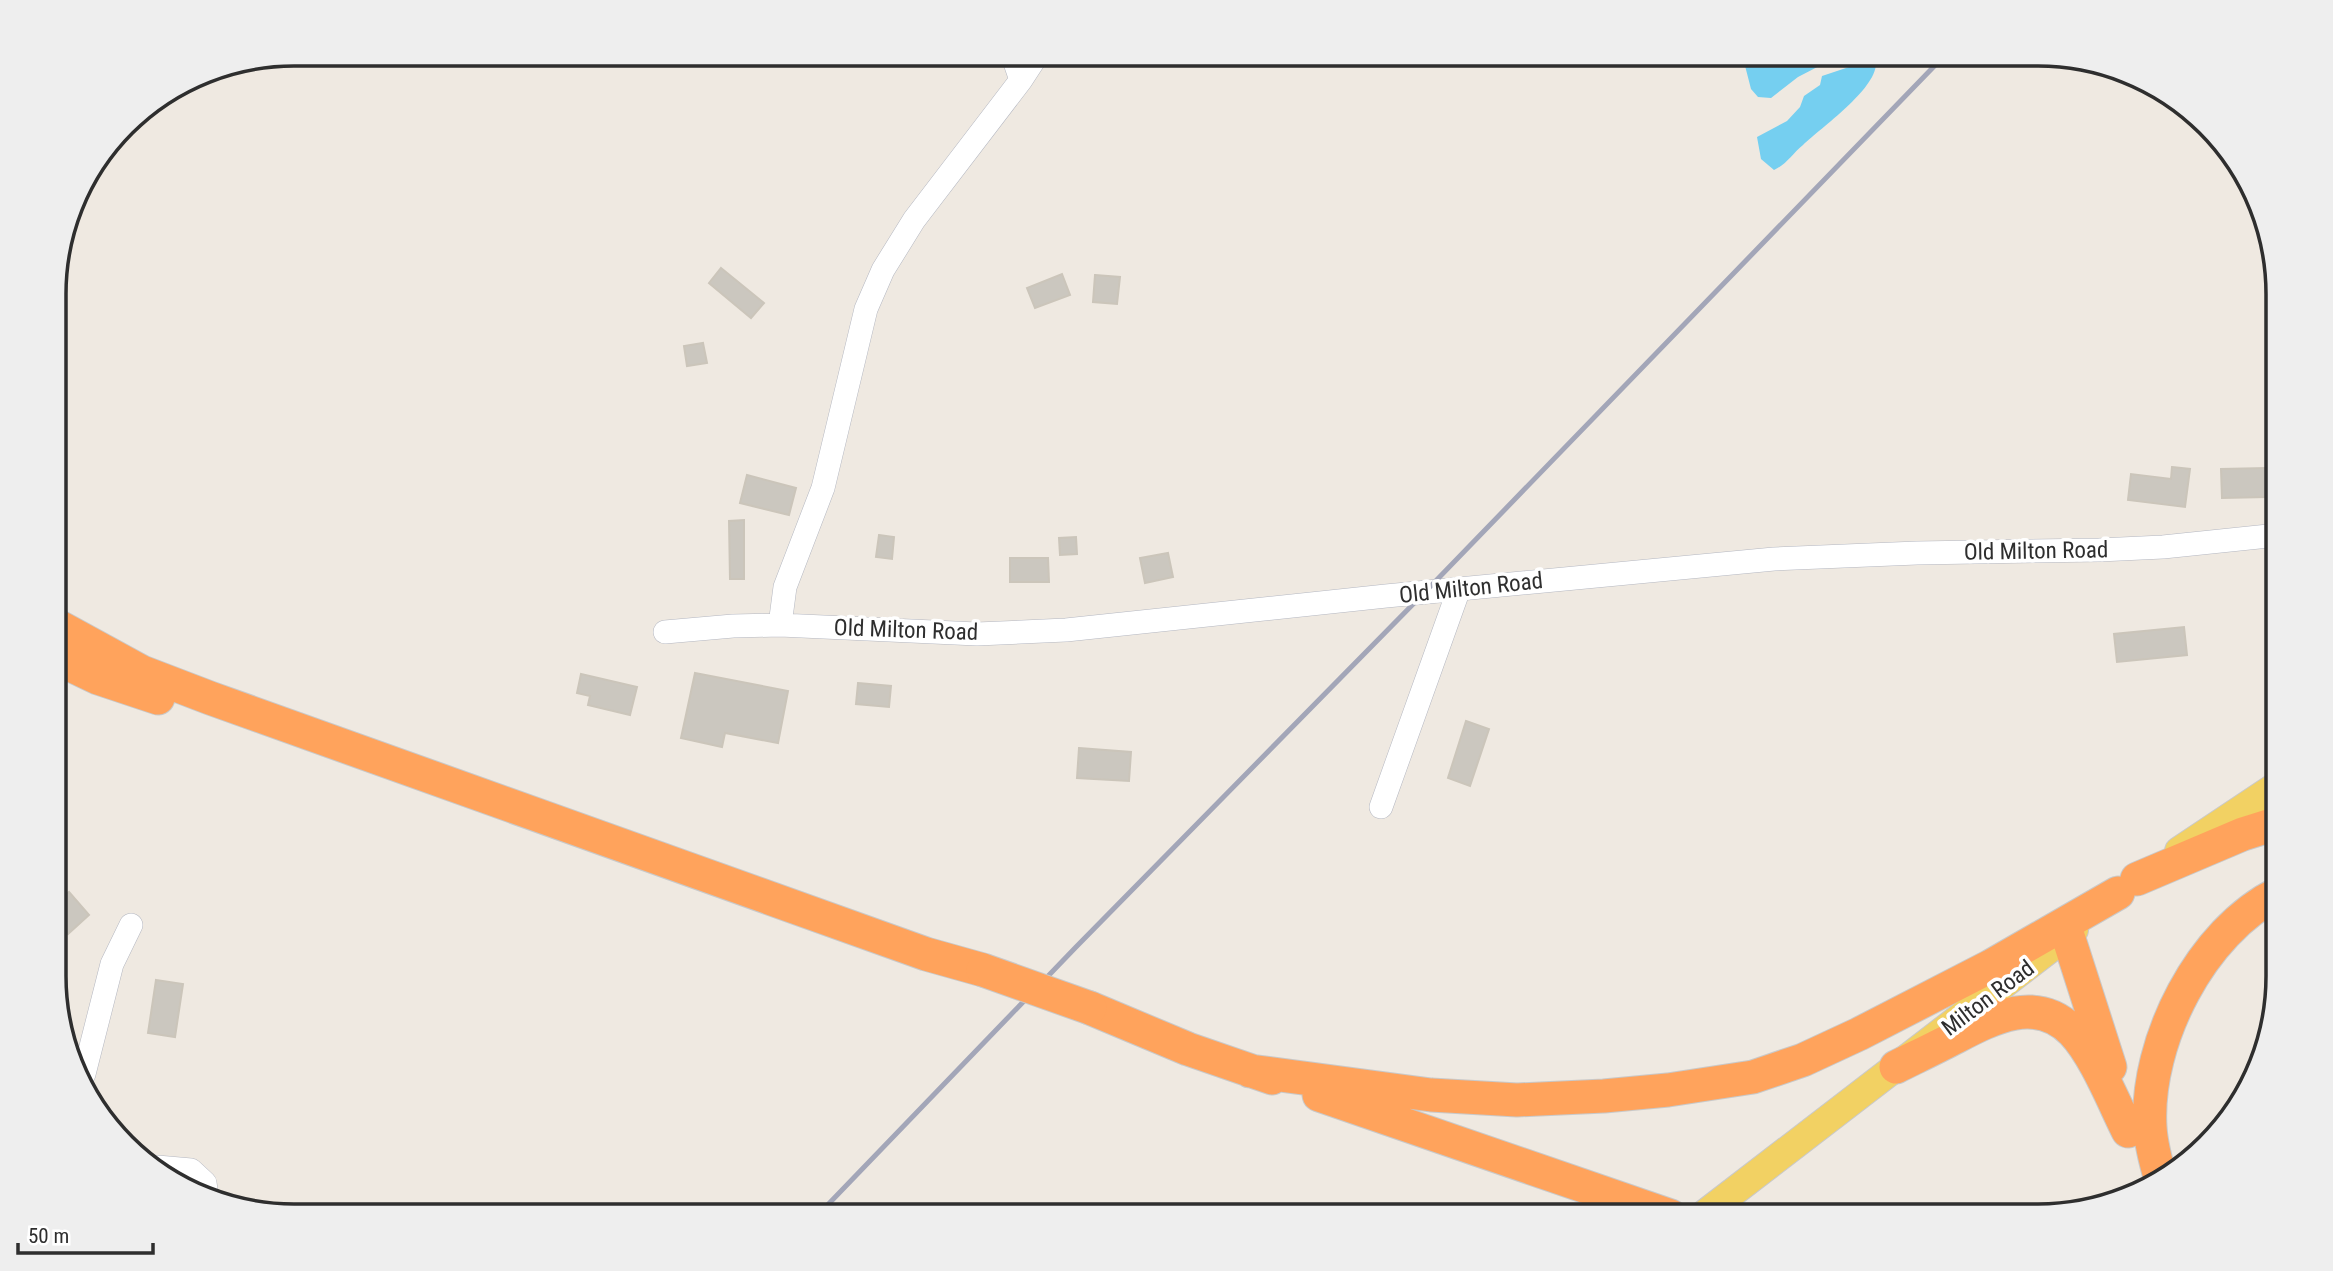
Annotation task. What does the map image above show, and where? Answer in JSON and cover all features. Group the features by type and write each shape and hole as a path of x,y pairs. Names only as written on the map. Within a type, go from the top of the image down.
{"highway":[{"path":"66,631 142,672 210,698 926,954 983,970 1090,1008 1188,1049 1635,1204"},
{"path":"66,663 98,678 154,698 210,698"},
{"path":"1251,1071 1431,1095 1517,1100 1668,1090 1753,1077 1803,1060 1859,1034 1991,966 2128,886 2243,834 2266,827"},
{"path":"2159,1170 2150,1128 2152,1092 2159,1058 2176,1004 2193,974 2217,943 2249,911 2266,900"},
{"path":"2068,936 2145,1178"},
{"path":"1896,1067 1979,1025 2009,1014 2032,1011 2057,1017 2074,1033 2089,1055 2128,1131"}],"main road":[{"name":"Milton Road","path":"1717,1204 2068,936 2128,886 2266,793"}],"street":[{"path":"1016,67 1021,80"},
{"path":"780,625 785,587 823,488 866,309 883,270 914,220 1030,67"},
{"name":"Old Milton Road","path":"665,632 780,625 977,634 1066,630 1774,559 2099,550 2163,547 2266,536"},
{"path":"1381,807 1459,589"},
{"path":"86,1067 112,964 131,925"},
{"path":"172,1168 191,1170 205,1186"}],"water":[{"path":"1745,66 1819,66 1798,77 1771,98 1758,97 1751,89"},
{"path":"1875,66 1867,85 1846,108 1774,170 1761,159 1757,137 1787,121 1800,107 1804,96 1820,85 1822,76 1849,67"}],"building":[{"path":"721,268 764,303 751,318 709,283"},
{"path":"1062,274 1070,295 1035,308 1027,288"},
{"path":"1095,275 1120,277 1117,304 1093,302"},
{"path":"703,343 707,363 687,366 684,346"},
{"path":"2172,467 2190,469 2185,507 2128,500 2131,474 2171,479"},
{"path":"2266,468 2266,497 2222,498 2221,469"},
{"path":"747,475 796,488 789,515 740,503"},
{"path":"744,520 744,579 730,579 729,521"},
{"path":"879,535 894,537 892,559 876,557"},
{"path":"1076,537 1077,554 1060,555 1059,538"},
{"path":"1168,553 1173,577 1145,583 1140,558"},
{"path":"1010,558 1048,558 1049,582 1010,582"},
{"path":"2184,627 2187,655 2117,662 2114,634"},
{"path":"695,673 788,691 778,743 725,733 722,747 681,738"},
{"path":"581,674 637,687 630,715 588,705 590,696 577,693"},
{"path":"858,683 891,686 889,707 856,704"},
{"path":"1466,721 1489,729 1470,786 1448,778"},
{"path":"1079,748 1131,752 1129,781 1077,778"},
{"path":"69,892 89,915 68,934 66,932 66,894"},
{"path":"156,980 183,984 175,1037 148,1033"}],"railway":[{"path":"828,1205 1934,66"}]}
